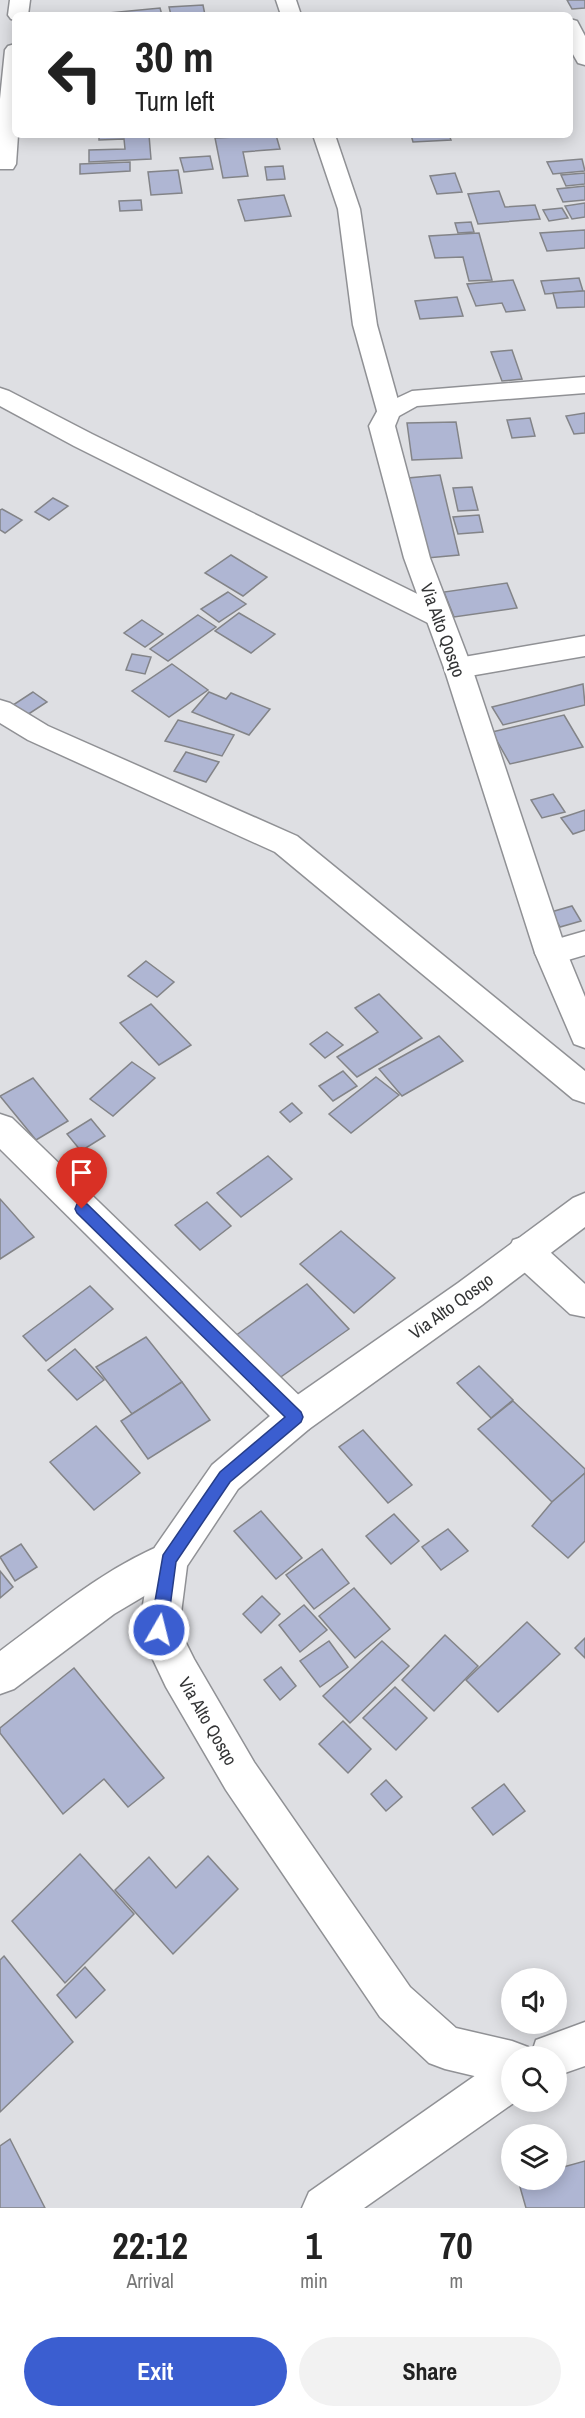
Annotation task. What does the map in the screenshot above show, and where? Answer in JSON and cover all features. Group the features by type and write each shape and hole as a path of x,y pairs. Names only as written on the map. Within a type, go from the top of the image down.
{"street":[{"path":"573,31 585,58"},
{"path":"5,164 12,84"},
{"path":"325,138 349,209 365,325 389,411 412,399 585,385"},
{"path":"3,400 438,616"},
{"name":"Via Alto Qosqo","path":"389,411 382,426 417,558 458,668 551,953 585,1035"},
{"path":"458,668 585,646"},
{"path":"0,710 38,733 286,844 585,1090"},
{"path":"551,953 585,943"},
{"path":"0,1128 296,1417"},
{"name":"Via Alto Qosqo","path":"501,2061 445,2047 395,2002 240,1776 180,1673 159,1630 169,1560 225,1477 296,1417 470,1294 585,1208"},
{"path":"525,1251 582,1303 585,1301"},
{"path":"0,1676 100,1601 169,1560"},
{"path":"567,2051 585,2044"},
{"path":"325,2208 501,2085"}],"building":[{"path":"567,0 585,0 585,8 572,9"},
{"path":"203,5 204,12 170,12 169,7"},
{"path":"160,8 161,12 119,12"},
{"path":"99,138 149,138 151,159 89,162 89,150 125,149 124,139 99,140"},
{"path":"215,138 277,138 280,149 243,152 248,176 223,178"},
{"path":"412,138 450,138 451,140 413,142"},
{"path":"210,156 213,169 184,172 180,158"},
{"path":"582,159 585,171 553,174 547,162"},
{"path":"130,162 130,171 80,174 80,164"},
{"path":"283,166 285,179 267,180 265,167"},
{"path":"178,170 182,193 151,195 148,172"},
{"path":"455,173 462,192 437,194 430,176"},
{"path":"585,173 585,184 566,186 561,175"},
{"path":"585,186 585,200 563,202 557,189"},
{"path":"499,191 505,207 535,205 540,219 478,224 468,194"},
{"path":"284,195 291,216 245,221 238,200"},
{"path":"141,200 142,210 120,211 119,201"},
{"path":"585,203 585,217 572,219 565,206"},
{"path":"562,208 568,218 549,221 543,210"},
{"path":"471,222 474,232 458,233 455,223"},
{"path":"585,230 585,248 547,251 540,233"},
{"path":"479,233 492,280 469,281 463,257 435,258 429,236"},
{"path":"579,278 583,291 545,294 541,281"},
{"path":"513,280 525,310 506,312 502,303 476,306 467,284"},
{"path":"585,291 585,307 557,308 553,293"},
{"path":"457,297 463,316 420,319 415,301"},
{"path":"512,350 522,379 502,381 491,352"},
{"path":"585,413 585,433 574,434 566,416"},
{"path":"530,418 535,436 512,438 507,420"},
{"path":"456,422 462,458 412,460 407,423"},
{"path":"440,475 459,555 427,558 408,478"},
{"path":"472,487 478,510 458,511 453,488"},
{"path":"53,498 68,506 49,520 35,512"},
{"path":"0,510 22,520 5,533 0,530"},
{"path":"479,515 483,532 458,534 453,517"},
{"path":"231,555 267,577 243,596 205,573"},
{"path":"507,583 517,608 454,617 444,592"},
{"path":"228,592 246,604 219,622 201,609"},
{"path":"239,613 275,634 251,653 215,631"},
{"path":"198,615 216,627 168,661 150,649"},
{"path":"142,620 163,634 145,647 124,633"},
{"path":"132,654 151,657 145,674 126,670"},
{"path":"172,664 208,690 169,717 132,691"},
{"path":"583,684 585,705 503,725 492,707"},
{"path":"33,692 47,702 27,715 13,705"},
{"path":"209,692 226,699 231,693 270,709 249,735 192,712"},
{"path":"564,715 583,747 510,764 492,732"},
{"path":"178,720 234,735 222,756 165,741"},
{"path":"186,752 219,762 206,782 174,771"},
{"path":"553,794 565,812 542,818 531,800"},
{"path":"585,810 585,830 573,834 561,818"},
{"path":"572,906 581,921 560,927 551,912"},
{"path":"146,961 174,982 157,997 128,976"},
{"path":"379,994 422,1038 357,1077 337,1057 378,1032 355,1008"},
{"path":"151,1004 191,1045 159,1065 120,1023"},
{"path":"327,1032 343,1045 325,1058 310,1044"},
{"path":"439,1036 463,1061 402,1096 379,1069"},
{"path":"132,1062 155,1078 113,1116 90,1099"},
{"path":"343,1071 357,1086 333,1101 319,1086"},
{"path":"376,1077 399,1095 351,1133 329,1114"},
{"path":"33,1078 68,1121 36,1140 0,1096"},
{"path":"292,1103 302,1113 290,1122 280,1112"},
{"path":"91,1119 105,1136 81,1151 67,1134"},
{"path":"268,1156 292,1179 241,1217 217,1193"},
{"path":"0,1199 34,1237 0,1259"},
{"path":"207,1202 231,1226 200,1250 175,1225"},
{"path":"341,1231 395,1278 354,1313 300,1264"},
{"path":"307,1284 349,1329 275,1381 235,1336"},
{"path":"90,1286 113,1309 46,1361 23,1336"},
{"path":"146,1337 182,1382 132,1414 96,1367"},
{"path":"75,1349 104,1380 77,1400 48,1370"},
{"path":"479,1366 513,1400 491,1418 457,1383"},
{"path":"182,1382 210,1420 148,1459 121,1421"},
{"path":"513,1401 585,1469 585,1473 552,1502 478,1429"},
{"path":"96,1426 140,1473 94,1510 50,1462"},
{"path":"363,1430 412,1485 388,1503 339,1447"},
{"path":"585,1473 585,1541 568,1558 532,1526 552,1502"},
{"path":"261,1511 302,1558 276,1579 234,1531"},
{"path":"394,1514 419,1541 391,1564 366,1536"},
{"path":"448,1529 468,1551 441,1570 422,1547"},
{"path":"21,1544 37,1567 15,1581 0,1557"},
{"path":"322,1549 349,1583 314,1609 286,1575"},
{"path":"0,1571 13,1587 0,1598"},
{"path":"354,1588 390,1629 355,1658 319,1616"},
{"path":"262,1596 280,1614 261,1633 243,1614"},
{"path":"304,1605 327,1630 300,1652 279,1625"},
{"path":"527,1622 560,1654 498,1712 466,1680"},
{"path":"445,1635 478,1666 434,1711 402,1680"},
{"path":"585,1638 585,1658 575,1648"},
{"path":"329,1641 348,1667 320,1687 300,1661"},
{"path":"382,1641 409,1666 350,1723 323,1696"},
{"path":"281,1667 296,1686 280,1700 264,1680"},
{"path":"74,1668 164,1778 128,1807 104,1779 63,1814 0,1733 0,1728"},
{"path":"395,1687 427,1718 396,1750 363,1718"},
{"path":"343,1721 371,1749 348,1773 319,1744"},
{"path":"386,1780 402,1797 386,1811 371,1794"},
{"path":"504,1784 525,1811 493,1835 472,1808"},
{"path":"80,1854 134,1914 65,1983 12,1921"},
{"path":"208,1856 238,1889 173,1954 115,1890 149,1857 176,1888"},
{"path":"4,1956 73,2042 0,2112 0,1960"},
{"path":"85,1967 105,1990 76,2018 57,1995"},
{"path":"10,2139 45,2208 0,2208 0,2146"},
{"path":"585,2161 585,2208 526,2208 521,2190 567,2190 567,2166"}],"route":[{"path":"82,1209 296,1417 225,1477 169,1560 159,1630"}]}
